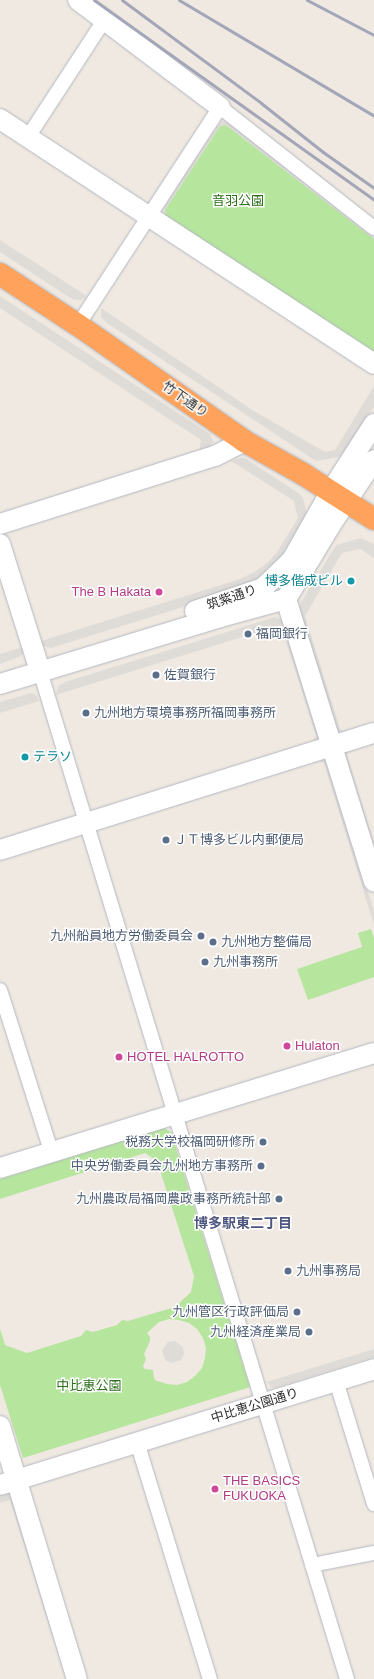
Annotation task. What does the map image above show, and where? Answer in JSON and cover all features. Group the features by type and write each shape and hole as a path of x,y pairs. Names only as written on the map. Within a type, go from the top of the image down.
{"highway":[{"name":"竹下通り","path":"0,274 244,441 339,496 374,519"}],"street":[{"path":"78,0 105,19 374,228"},
{"path":"28,137 105,19"},
{"path":"78,326 220,108"},
{"path":"0,119 374,364"},
{"name":"筑紫通り","path":"0,684 286,599 374,424"},
{"path":"0,524 215,456 244,441"},
{"name":"筑紫通り","path":"40,671 43,662 263,588 292,560 339,496 374,460"},
{"path":"0,544 176,1115 347,1679"},
{"path":"286,599 374,882"},
{"path":"0,850 374,733"},
{"path":"0,990 51,1151"},
{"path":"0,1168 51,1151 176,1115 374,1053"},
{"name":"中比恵公園通り","path":"8,1483 374,1369"},
{"path":"336,1381 374,1504"},
{"path":"0,1426 8,1483 77,1679"},
{"path":"137,1442 210,1679"},
{"path":"312,1565 374,1553"}],"green space":[{"name":"音羽公園","path":"226,125 374,239 374,353 166,216 165,210 220,126"},
{"path":"371,929 374,938 374,977 308,1000 297,969 362,947 358,933"},
{"name":"中比恵公園","path":"164,1128 171,1132 250,1387 23,1458 0,1385 0,1329 5,1345 27,1353 81,1336 86,1330 93,1332 117,1325 122,1320 128,1321 175,1307 191,1292 194,1276 157,1161 145,1153 0,1199 0,1179","holes":["169,1319 189,1323 197,1329 203,1338 206,1348 205,1358 202,1368 187,1382 177,1385 167,1384 154,1379 153,1370 145,1369 143,1366 146,1359 144,1354 150,1341 150,1337 147,1333 159,1322"]}],"shaded area":[{"path":"228,121 374,234 374,239 226,125 220,126 165,210 166,216 163,215 164,207 215,129 221,122"},
{"path":"0,240 87,296 81,300 72,299 0,252"},
{"path":"0,296 210,434 213,442 209,447 199,451 201,440 0,308"},
{"path":"101,308 254,411 325,452 335,450 374,386 374,407 345,453 339,457 316,461 107,323 101,317"},
{"path":"245,458 300,494 303,498 308,519 289,553 263,578 235,591 51,648 43,646 41,641 240,579 256,571 267,563 277,552 298,518 294,501 231,461"},
{"path":"361,538 374,544 374,558 360,549 342,553 305,616 340,729 345,732 339,733 337,732 300,612 300,604 336,545"},
{"path":"275,617 284,621 320,737 313,742 316,736 281,625 56,695 58,686 65,682"},
{"path":"23,647 24,651 21,656 0,664 0,654"},
{"path":"31,693 36,695 39,701 0,713 0,702"},
{"path":"350,750 347,755 374,842 374,857 343,754"},
{"path":"325,758 327,760 374,911 374,925 324,763 318,760"},
{"path":"175,1341 183,1347 184,1354 181,1360 171,1363 165,1360 162,1350 168,1342"},
{"path":"374,1349 374,1357 274,1388 267,1382"},
{"path":"8,1493 11,1494 71,1679 66,1679 10,1500 0,1503 0,1495"}],"railway":[{"path":"94,0 374,200"},
{"path":"122,0 261,103 323,152 374,188"},
{"path":"179,0 374,116"},
{"path":"307,0 374,35"}],"place":[{"name":"博多偕成ビル","path":"351,581"},
{"name":"The B Hakata","path":"159,592"},
{"name":"福岡銀行","path":"248,634"},
{"name":"佐賀銀行","path":"156,675"},
{"name":"九州地方環境事務所福岡事務所","path":"86,713"},
{"name":"テラソ","path":"25,757"},
{"name":"ＪＴ博多ビル内郵便局","path":"166,840"},
{"name":"九州船員地方労働委員会","path":"201,936"},
{"name":"九州地方整備局","path":"213,942"},
{"name":"九州事務所","path":"205,962"},
{"name":"Hulaton","path":"287,1046"},
{"name":"HOTEL HALROTTO","path":"119,1057"},
{"name":"税務大学校福岡研修所","path":"263,1142"},
{"name":"中央労働委員会九州地方事務所","path":"261,1166"},
{"name":"九州農政局福岡農政事務所統計部","path":"279,1199"},
{"name":"九州事務局","path":"288,1271"},
{"name":"九州管区行政評価局","path":"297,1312"},
{"name":"九州経済産業局","path":"309,1332"},
{"name":"THE BASICS FUKUOKA","path":"215,1489"}],"district":[{"name":"博多駅東二丁目","path":"243,1223"}]}
